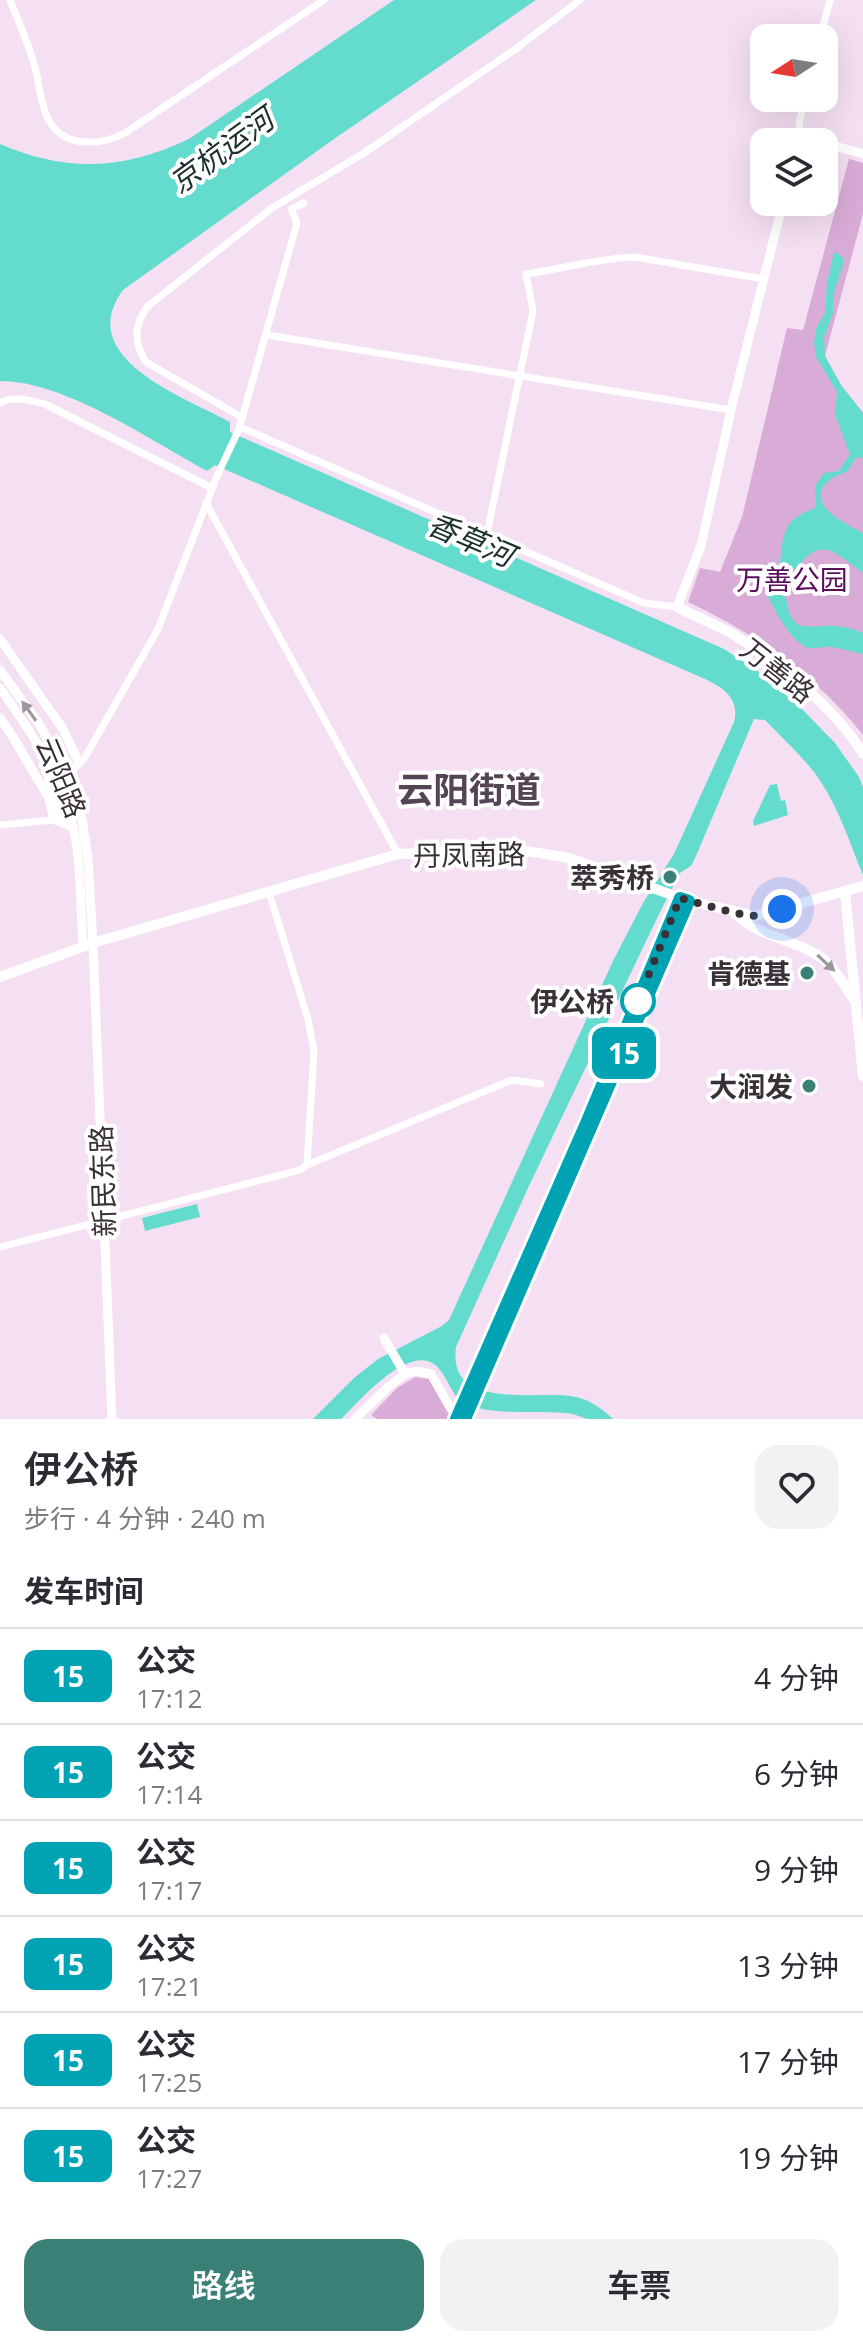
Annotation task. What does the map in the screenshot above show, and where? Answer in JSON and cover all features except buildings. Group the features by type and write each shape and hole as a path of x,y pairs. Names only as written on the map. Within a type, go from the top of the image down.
{"main road":[{"name":"万善路","path":"677,607 733,635 791,677 825,707 855,740 863,754"},
{"name":"丹凤南路","path":"0,977 88,945 398,854 508,848 569,858 680,898 755,916 862,887"},
{"path":"845,893 863,1076"},
{"path":"734,913 748,926 817,954 835,971 856,1003"}],"street":[{"path":"10,0 30,51 51,123 60,132 95,143 106,142 132,129 324,0"},
{"path":"243,418 146,362 139,352 136,330 148,306 272,208 364,153 517,48 580,0"},
{"path":"824,24 830,0"},
{"path":"838,147 863,154"},
{"path":"67,775 79,763 158,629 212,488 240,428 297,223 291,209 304,203"},
{"path":"240,428 644,603 677,607 701,546 779,216"},
{"path":"487,534 533,311 526,274 635,257 763,279"},
{"path":"267,335 731,410"},
{"path":"0,403 5,399 23,399 45,404 212,488"},
{"path":"206,503 398,854"},
{"path":"0,639 63,729 79,763"},
{"name":"云阳路","path":"0,670 39,724 67,775 82,819 88,945"},
{"name":"云阳路","path":"0,688 37,740 67,808 77,846 88,945"},
{"path":"0,718 55,809 72,828"},
{"path":"49,763 49,798 54,820"},
{"path":"0,825 54,820 72,828"},
{"path":"269,892 308,1019 314,1051 307,1165"},
{"path":"355,1419 404,1373 425,1371 431,1374 451,1409 462,1415 680,898"},
{"name":"新民东路","path":"88,945 112,1419"},
{"path":"0,1247 300,1170 512,1080 541,1084"},
{"path":"384,1338 404,1373"}],"green space":[{"name":"万善公园","path":"849,159 863,163 863,214 825,356 841,385 863,413 863,735 825,693 783,658 738,628 688,602 700,568 720,572 742,517 787,328 803,330 834,216 838,216 838,200"},
{"path":"415,1377 429,1379 452,1417 450,1419 377,1419 371,1415 397,1388"}],"water":[{"path":"394,0 536,0 123,290 111,314 112,336 123,355 140,372 163,387 230,422 230,432 724,649 759,672 800,707 835,743 863,787 863,875 839,816 821,782 765,720 754,719 696,856 691,866 680,873 661,910 456,1347 457,1368 466,1382 480,1390 499,1394 576,1397 596,1405 613,1419 476,1408 457,1397 440,1370 429,1362 416,1361 388,1375 341,1419 313,1419 378,1359 449,1320 613,961 643,903 674,854 734,722 735,707 729,695 705,679 215,465 207,471 79,401 25,384 0,381 0,144 49,160 95,164 118,162 165,149 189,139"},
{"path":"834,252 843,257 843,265 833,295 833,313 824,337 825,356 841,385 863,413 863,458 857,457 846,472 824,486 821,494 828,510 863,533 863,573 837,554 822,549 784,575 786,601 797,624 845,627 863,633 863,654 831,647 809,648 800,644 768,596 778,573 789,524 816,507 815,486 824,473 839,471 850,454 835,415 837,392 816,357 814,343 816,329 825,313 827,283"},
{"path":"777,784 788,815 754,826 753,821 770,785"},
{"path":"197,1204 200,1217 145,1231 142,1218"}],"bus line":[{"name":"15","path":"456,1419 587,1121 680,898 689,901 465,1419"}],"place":[{"name":"萃秀桥","path":"670,877"},
{"name":"肯德基","path":"807,973"},
{"name":"伊公桥","path":"638,1001"},
{"name":"大润发","path":"809,1086"}],"district":[{"name":"云阳街道","path":"469,789"}],"route":[{"path":"638,1001 680,898 755,916 782,909"}],"water label":[{"name":"京杭运河","path":"221,150"},
{"name":"香草河","path":"471,539"}]}
